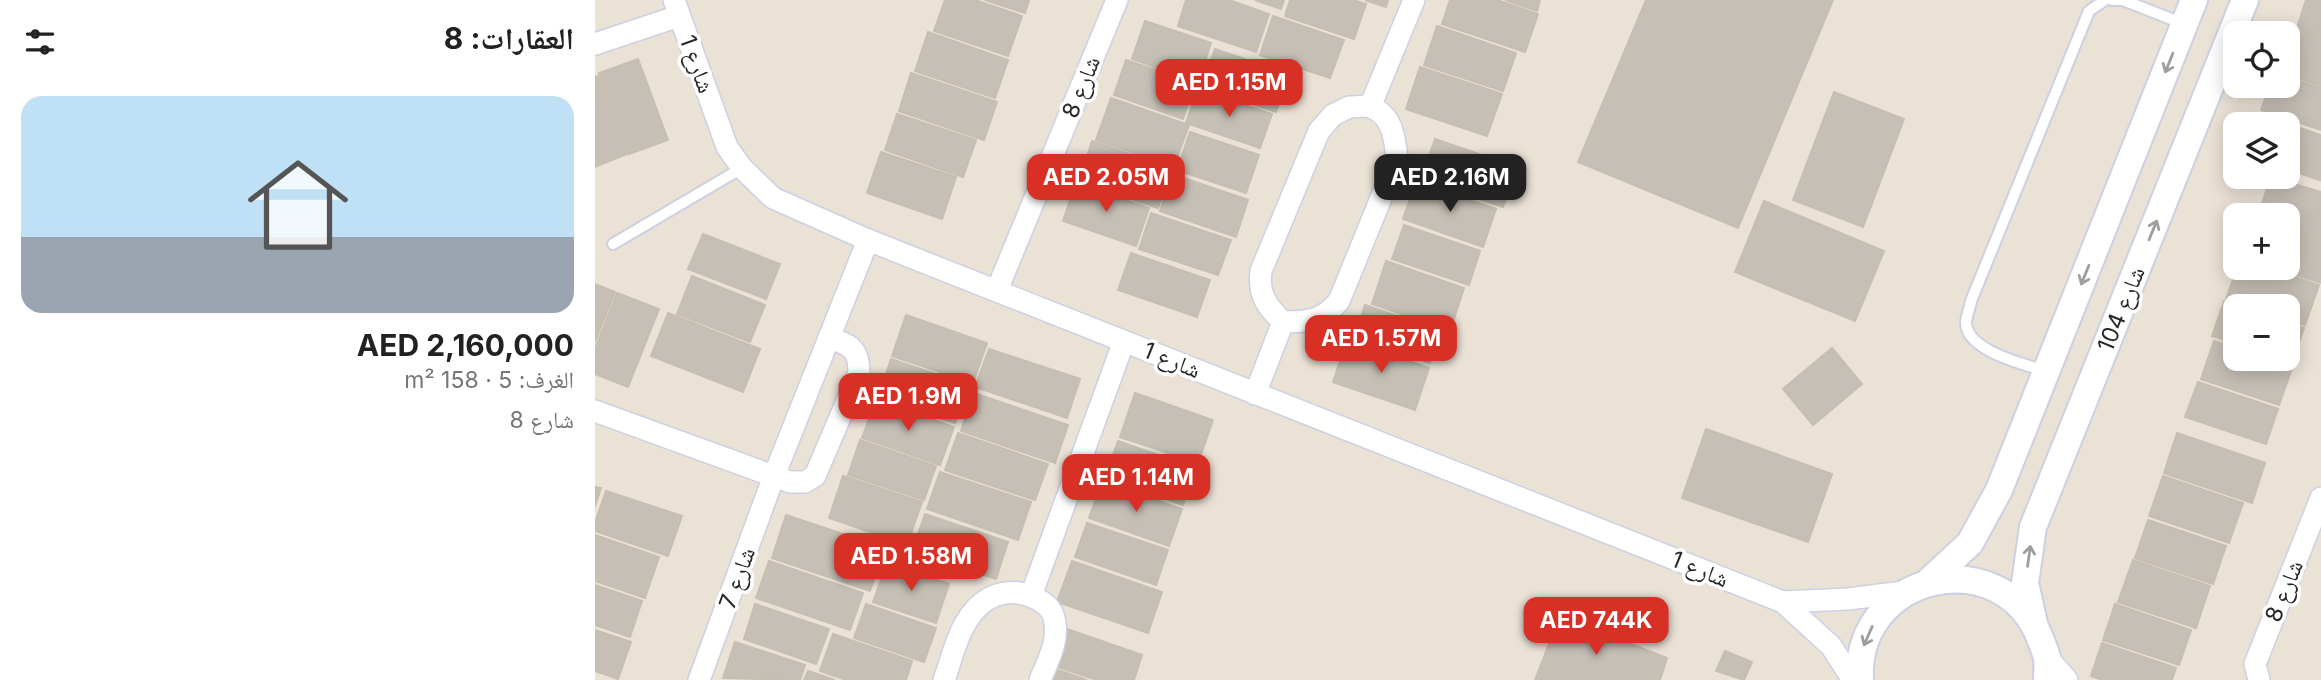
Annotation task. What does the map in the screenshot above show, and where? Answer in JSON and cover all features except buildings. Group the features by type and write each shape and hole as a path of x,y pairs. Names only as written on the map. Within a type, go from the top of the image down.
{"street":[{"name":"شارع 8","path":"997,290 1117,0"},
{"path":"1370,107 1414,0"},
{"name":"شارع 104","path":"2047,669 2025,583 2033,527 2245,0"},
{"name":"شارع 1","path":"677,8 727,147 742,168 773,198 868,240 1783,601 1831,646 1853,680"},
{"path":"595,44 677,8"},
{"name":"شارع 104","path":"1860,680 1859,664 1866,637 1883,610 1916,588 1970,543 1999,491 2189,12"},
{"path":"1349,107 1370,107 1388,120 1395,136 1397,159 1339,301 1328,314 1315,320 1283,322 1268,309 1261,296 1261,271 1319,131 1333,115 1349,107"},
{"name":"شارع 7","path":"699,680 774,476 868,240"},
{"path":"1255,394 1283,322"},
{"path":"595,411 790,482 805,482 815,476 859,373 859,359 853,348 829,337"},
{"path":"1031,596 1124,341"},
{"name":"شارع 8","path":"2259,680 2256,664 2320,501"},
{"path":"1916,588 1962,579 1987,585 2013,600 2034,623"},
{"name":"شارع 1","path":"1783,601 1848,599 1916,588"},
{"path":"944,680 965,624 973,612 986,600 1001,593 1013,592 1031,596 1046,604 1054,616 1056,634 1040,680"},
{"path":"2047,669 2067,680"}],"lane":[{"path":"2046,372 1989,351 1971,337 1966,324 1971,301 2089,11 2105,0"},
{"path":"2112,0 2189,12"},
{"path":"613,244 742,168"}]}
